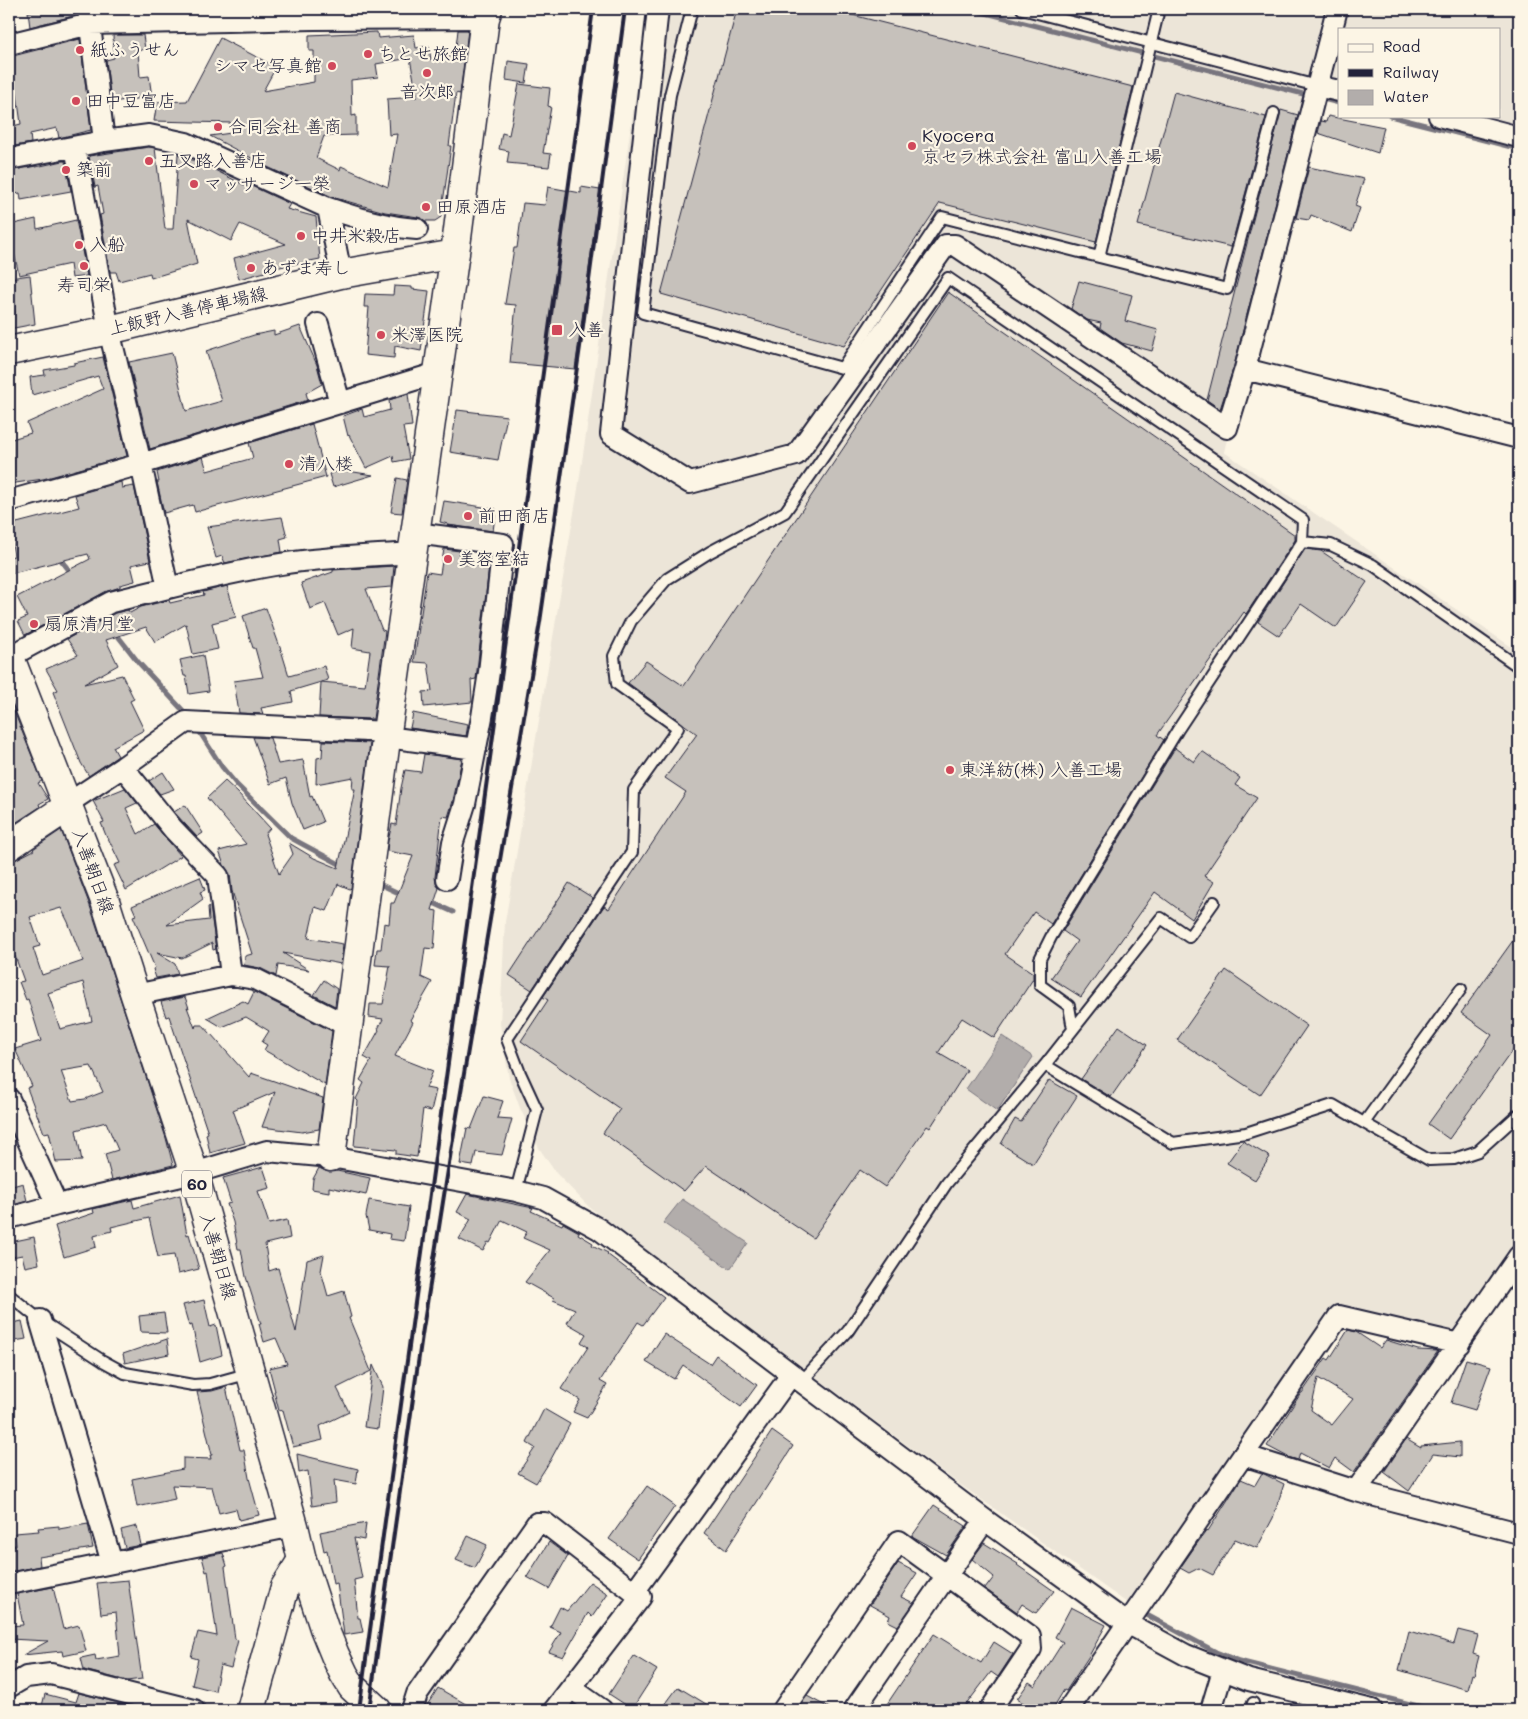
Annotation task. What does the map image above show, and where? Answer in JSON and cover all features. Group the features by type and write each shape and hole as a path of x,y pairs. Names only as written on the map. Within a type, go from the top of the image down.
{"main road":[{"path":"331,1158 387,734 487,14"},
{"name":"上飯野入善停車場線","path":"9,351 109,330 342,274 455,254"},
{"name":"入善朝日線","path":"9,656 106,901 194,1173 302,1560 324,1628 344,1674 361,1696 377,1710"},
{"path":"9,846 69,806"},
{"path":"251,1710 285,1587 302,1560"}],"street":[{"path":"658,9 611,434 690,483 796,455 946,245 956,245 1227,428 1245,369 1337,9"},
{"path":"9,44 89,17 487,14"},
{"path":"89,17 104,141"},
{"path":"1317,86 1338,91"},
{"path":"1446,118 1519,136"},
{"path":"9,159 104,141 149,135 186,143 328,208 378,223 417,229"},
{"path":"75,147 109,330 142,464 168,588"},
{"path":"328,208 342,274"},
{"path":"318,324 340,403"},
{"path":"1245,369 1519,438"},
{"path":"9,501 142,464 437,373"},
{"path":"9,656 111,602 233,572 283,563 344,557 414,543 503,544 489,672 476,749 464,804 453,842 447,879"},
{"path":"69,806 76,798 186,722 387,734 476,749"},
{"path":"123,767 172,829 218,876 231,975"},
{"path":"135,995 231,975 255,978 348,1026"},
{"path":"9,1099 57,1205"},
{"path":"9,1218 194,1173 267,1151 331,1158 516,1191 543,1198 599,1229 796,1379 1127,1623 1186,1656 1249,1680 1372,1710"},
{"path":"1356,1491 1519,1256"},
{"path":"1068,1710 1339,1316 1459,1344"},
{"path":"40,1320 112,1563"},
{"path":"634,1592 796,1379"},
{"path":"1243,1455 1356,1491 1519,1533"},
{"path":"854,1710 985,1520"},
{"path":"412,1710 417,1694 537,1523 545,1523 640,1597 554,1710"},
{"path":"9,1584 294,1526"},
{"path":"782,1710 899,1541 1030,1636 1031,1649 990,1710"},
{"path":"1211,1710 1223,1670"},
{"path":"9,1687 26,1677 51,1674 194,1710"},
{"path":"571,1688 602,1710"}],"lane":[{"path":"692,9 670,95 643,313 842,368 942,217 1227,289 1274,113"},
{"path":"1022,9 1317,86"},
{"path":"1099,257 1159,9"},
{"path":"516,1191 537,1110 507,1038 632,852 634,790 678,728 617,684 614,656 631,621 667,579 710,552 785,512 948,278 1303,520 1302,542 1177,731 1051,937 1040,959 1040,985 1069,1006 1073,1029"},
{"path":"1302,542 1331,545 1373,565 1519,667"},
{"path":"796,1379 848,1331 947,1183 1045,1065 1161,918 1189,937 1214,902"},
{"path":"1364,1123 1460,990"},
{"path":"1045,1065 1173,1143 1246,1133 1333,1105 1429,1160 1454,1159 1478,1151 1519,1114"},
{"path":"9,1295 40,1320 125,1373 193,1385 210,1384 251,1373"}],"shaded area":[{"path":"648,9 1519,9 1519,131 1469,118 1500,118 1500,28 1338,28 1338,85 1313,78 1224,452 1519,652 1519,1237 1454,1334 1338,1309 1130,1605 951,1478 589,1207 556,1173 539,1148 520,1108 509,1078 500,1024 505,922 578,489"}],"water":[{"path":"1002,1036 1033,1057 997,1111 966,1089"},
{"path":"682,1199 748,1243 730,1269 663,1223"}],"building":[{"path":"76,9 77,15 30,27 28,12"},
{"name":"Kyocera 京セラ株式会社 富山入善工場","path":"737,9 829,9 1133,87 1096,242 940,203 844,346 661,294"},
{"path":"458,30 468,30 460,94 456,93 441,217 435,221 425,221 418,217 385,212 332,197 259,163 210,136 231,133 231,123 154,121 157,102 187,101 220,38 276,67 263,91 314,82 314,51 309,51 309,35 377,32 378,38 414,35 416,48 429,46 431,60 455,55","holes":["410,58 417,97 387,99 389,135 397,134 388,187 341,166 340,170 316,158 324,136 356,135 356,115 352,116 351,80 378,77 376,64"]},
{"path":"113,35 143,35 145,49 138,51 140,77 149,76 152,97 111,102 106,60 114,58"},
{"path":"80,39 91,130 59,138 57,128 30,134 31,143 9,147 9,127 21,124 16,87 9,89 9,57"},
{"path":"508,61 529,64 526,83 506,80"},
{"path":"519,84 550,88 548,106 551,107 543,153 551,154 549,167 507,163 509,151 499,149 502,133 509,135"},
{"path":"1174,92 1266,117 1231,247 1138,225"},
{"path":"1281,110 1298,115 1234,366 1220,409 1207,400"},
{"path":"1328,116 1384,127 1378,153 1318,133 1321,121 1326,122"},
{"path":"149,147 155,148 165,229 173,229 178,154 246,186 247,184 290,204 287,209 316,217 320,259 265,270 265,272 239,279 234,258 286,244 240,224 231,241 188,219 197,264 151,278 150,273 119,281 116,272 110,272 100,215 103,214 98,186 95,187 89,156"},
{"path":"65,161 71,191 21,200 20,193 9,195 9,171"},
{"path":"1309,167 1364,179 1355,206 1360,208 1352,232 1311,215 1309,220 1296,218"},
{"path":"548,187 581,193 581,187 600,190 575,369 510,363 516,305 505,304 514,248 517,248 523,203 545,205"},
{"path":"36,219 37,229 76,220 87,276 72,278 70,264 19,275 13,248 9,249 9,225"},
{"path":"30,275 35,324 9,329 9,314 15,313 10,278"},
{"path":"1079,281 1132,295 1125,321 1158,330 1152,351 1122,343 1100,328 1101,323 1087,320 1071,309"},
{"path":"394,286 412,287 412,289 429,291 421,351 395,346 394,358 365,355 369,307 364,307 365,294 393,295"},
{"name":"東洋紡(株) 入善工場","path":"948,292 1295,535 1295,540 1246,614 1244,612 1157,735 1164,740 1051,924 1034,912 1005,954 1033,973 1033,979 994,1038 962,1018 938,1053 967,1070 930,1128 927,1126 885,1187 860,1170 813,1238 706,1166 684,1191 603,1133 620,1109 521,1041 548,1000 543,997 604,906 609,909 686,792 665,778 697,734 628,683 646,661 684,686"},
{"path":"300,326 317,365 322,384 306,393 308,400 150,449 129,362 172,353 186,411 222,401 206,351 254,335 274,331 274,335"},
{"path":"103,357 127,456 43,479 9,484 9,440 31,433 27,423 103,389 98,376 32,395 30,377 45,375 44,370 74,365 74,363"},
{"path":"408,394 412,426 403,427 409,459 394,462 393,456 366,468 348,436 343,416 362,409 364,417 390,410 389,400"},
{"path":"457,410 507,416 498,460 450,452"},
{"path":"312,424 326,477 195,512 193,505 164,513 157,482 159,482 157,472 203,457 207,471 253,458 249,443"},
{"path":"341,470 373,475 333,487 329,474"},
{"path":"397,478 407,480 402,513 391,512"},
{"path":"121,482 122,488 134,486 150,561 131,565 135,581 105,592 25,635 18,621 27,617 17,597 90,559 88,554 9,574 9,557 14,556 9,525 79,507 75,495"},
{"name":"前田商店","path":"444,501 496,509 493,531 448,525 440,522"},
{"path":"282,517 287,537 280,539 282,552 225,563 222,556 216,558 207,527"},
{"path":"444,549 460,551 458,563 489,567 476,679 471,680 472,702 424,707 423,692 432,691 428,663 414,662 427,572 440,574"},
{"path":"1305,549 1321,551 1367,582 1336,628 1301,604 1279,636 1258,622"},
{"path":"394,566 392,587 366,589 382,630 385,631 373,719 319,717 321,682 365,686 370,651 352,648 354,628 338,635 325,603 310,609 301,583 333,572 333,570"},
{"path":"227,586 236,617 212,623 218,649 193,654 186,624 155,642 146,627 106,640 118,665 84,684 122,675 134,699 130,701 144,730 113,747 118,756 89,776 81,763 53,692 58,690 46,669 78,655 67,639 115,613 128,610 130,613 141,607 169,600 170,603 204,595 203,592"},
{"path":"266,608 289,676 324,666 328,680 291,691 293,702 261,708 263,714 239,713 234,681 263,677 243,616"},
{"path":"203,655 209,691 189,694 186,676 184,676 180,660"},
{"path":"9,699 42,781 38,783 48,799 39,804 40,807 9,827"},
{"path":"413,713 468,724 466,736 410,728"},
{"path":"253,737 270,738 278,764 303,760 310,797 312,796 323,822 303,830 292,803 286,778 270,784"},
{"path":"323,741 370,743 351,888 338,884 327,911 315,907 308,938 343,944 341,964 283,953 309,970 278,965 276,976 260,968 244,965 245,956 252,954 232,891 230,874 224,865 219,851 246,844 207,798 225,781 238,793 270,828 265,834 279,874 293,854 289,843 314,858 338,868 355,789 352,789 353,777 316,784 317,758 322,757"},
{"path":"1175,748 1194,762 1202,751 1240,778 1235,785 1257,798 1204,876 1214,882 1192,919 1155,892 1081,997 1051,978 1077,941 1063,931"},
{"path":"424,754 462,759 448,817 442,816 435,877 439,888 432,910 437,911 434,949 425,948 421,977 432,982 410,1020 413,1022 395,1056 433,1071 426,1088 436,1090 431,1111 423,1109 417,1157 396,1154 396,1150 354,1146 358,1101 356,1099 364,1083 360,1080 371,1061 364,1057 383,1019 369,1017 370,1004 383,1004 390,966 375,965 377,949 381,949 384,923 389,924 391,903 394,903 413,856 387,851 388,841 392,824 396,825 405,770 421,772"},
{"path":"163,772 174,789 160,794 149,781"},
{"path":"125,788 137,803 126,808 138,834 154,824 181,856 126,890 114,865 120,863 107,838 101,823 104,822 93,801"},
{"path":"185,805 203,833 197,837 174,812"},
{"path":"61,830 90,906 166,1138 173,1165 112,1180 105,1154 118,1150 106,1122 76,1130 82,1161 56,1162 49,1132 44,1133 27,1088 32,1086 15,1049 41,1041 28,999 26,1000 19,982 24,981 15,956 9,958 9,863","holes":["61,908 83,961 42,975 33,948 40,946 30,917","83,982 92,1021 60,1029 48,993","91,1066 103,1092 85,1099 72,1101 61,1071"]},
{"path":"200,877 205,890 200,892 203,899 167,925 209,920 208,907 210,906 216,949 213,950 212,943 182,958 157,953 175,964 178,974 156,978 153,969 155,968 133,916 136,915 132,906"},
{"path":"569,883 593,898 532,990 509,975"},
{"path":"1519,932 1519,1041 1449,1139 1428,1124 1492,1035 1461,1013"},
{"path":"1226,970 1307,1026 1260,1095 1177,1040"},
{"path":"324,980 337,989 335,1006 314,995"},
{"path":"254,992 332,1031 325,1085 264,1050 267,1045 262,1042 269,1031 246,1017 222,1027 207,1018 243,1001 248,1004"},
{"path":"185,997 195,1028 196,1025 203,1025 249,1077 251,1073 323,1098 319,1129 302,1132 262,1127 275,1092 233,1110 245,1143 210,1153 206,1134 208,1133 169,1016 166,1017 161,1002"},
{"path":"1119,1026 1147,1045 1111,1097 1081,1079"},
{"path":"1049,1080 1077,1096 1033,1164 1001,1144 1015,1119 1021,1122"},
{"path":"484,1096 503,1101 497,1118 512,1119 502,1155 476,1152 473,1166 460,1164 467,1128 471,1129"},
{"path":"1243,1141 1270,1157 1255,1180 1227,1163"},
{"path":"263,1167 270,1188 258,1191 269,1224 287,1220 290,1238 265,1244 269,1271 278,1268 296,1332 307,1260 324,1255 321,1271 328,1296 344,1291 351,1317 349,1318 371,1371 337,1388 349,1412 320,1426 323,1440 293,1447 283,1410 279,1411 269,1368 287,1364 276,1338 264,1342 259,1324 261,1324 246,1277 241,1249 238,1249 233,1222 227,1204 231,1203 223,1178"},
{"path":"319,1168 328,1172 337,1171 370,1178 366,1195 329,1187 329,1192 312,1189 313,1179"},
{"path":"23,1183 27,1201 9,1206 9,1187"},
{"path":"467,1194 533,1208 531,1211 562,1225 563,1223 579,1232 578,1234 593,1243 592,1245 608,1253 664,1297 643,1325 638,1322 600,1381 607,1385 587,1418 573,1412 580,1400 561,1389 588,1347 581,1342 586,1334 567,1323 575,1309 553,1300 554,1298 525,1282 550,1250 523,1238 527,1232 502,1220 490,1243 488,1242 483,1251 459,1239 471,1219 457,1212"},
{"path":"180,1195 187,1235 189,1234 199,1269 178,1274 174,1255 158,1257 149,1218 111,1227 112,1231 94,1236 96,1247 64,1257 55,1226 94,1213 93,1209 132,1200 134,1208"},
{"path":"369,1200 409,1207 404,1241 389,1239 390,1234 369,1230 366,1216"},
{"path":"34,1237 39,1264 25,1267 22,1255 12,1257 10,1242"},
{"path":"204,1300 210,1327 216,1325 222,1355 200,1362 192,1325 189,1326 183,1305"},
{"path":"164,1313 167,1333 141,1332 139,1316"},
{"path":"22,1321 26,1339 9,1342 9,1324"},
{"path":"1348,1330 1356,1332 1380,1348 1386,1340 1418,1350 1438,1351 1354,1472 1335,1458 1329,1468 1300,1453 1298,1460 1267,1446 1326,1358 1329,1360","holes":["1318,1378 1353,1399 1332,1425 1311,1410"]},
{"path":"664,1334 710,1364 716,1355 757,1385 741,1407 683,1365 674,1379 646,1362"},
{"path":"167,1339 169,1354 125,1363 123,1354"},
{"path":"1466,1359 1491,1366 1475,1410 1451,1403"},
{"path":"373,1365 383,1387 378,1429 364,1427"},
{"path":"226,1387 240,1450 244,1450 259,1515 239,1520 236,1509 219,1513 212,1487 172,1485 175,1499 137,1507 132,1479 183,1469 183,1458 211,1459 210,1455 212,1455 197,1392 212,1391"},
{"path":"544,1409 570,1424 536,1483 518,1473 535,1448 527,1443"},
{"path":"772,1431 793,1446 726,1550 704,1533"},
{"path":"1406,1439 1421,1448 1421,1446 1460,1442 1460,1457 1433,1454 1409,1491 1384,1472"},
{"path":"297,1454 358,1469 356,1484 334,1480 336,1502 312,1506 308,1471 299,1473"},
{"path":"1262,1473 1284,1484 1273,1518 1257,1548 1235,1539 1213,1575 1199,1568 1189,1573 1180,1568 1208,1531 1241,1479 1255,1485"},
{"path":"647,1486 675,1506 638,1559 609,1539"},
{"path":"934,1505 966,1526 946,1555 912,1536"},
{"path":"366,1523 364,1540 354,1538 362,1578 354,1580 358,1618 360,1618 363,1632 344,1635 337,1583 333,1584 327,1550 324,1551 320,1532"},
{"path":"88,1524 93,1548 39,1557 40,1566 9,1572 9,1546 16,1545 15,1533 39,1531 38,1528 59,1526 59,1529"},
{"path":"137,1526 141,1545 125,1548 121,1530"},
{"path":"468,1536 487,1545 475,1568 456,1560"},
{"path":"549,1542 568,1556 549,1589 527,1577"},
{"path":"984,1543 1018,1564 1054,1591 1036,1613 1022,1604 1017,1612 985,1589 994,1577 972,1559"},
{"path":"223,1553 227,1566 225,1567 235,1639 238,1640 231,1668 220,1665 215,1691 192,1685 198,1659 191,1657 198,1632 217,1636 208,1571 206,1572 202,1557"},
{"path":"898,1563 917,1573 901,1597 914,1603 898,1626 888,1621 890,1616 870,1605"},
{"path":"128,1580 142,1679 127,1681 84,1670 81,1658 95,1655 96,1660 120,1656 116,1612 101,1614 97,1583"},
{"path":"590,1582 608,1594 592,1617 588,1613 563,1657 549,1652 561,1632 550,1627 560,1607 567,1611"},
{"path":"53,1587 63,1629 79,1625 86,1651 63,1656 62,1651 23,1655 48,1641 9,1639 9,1626 23,1625 17,1594"},
{"path":"1071,1607 1106,1625 1089,1656 1052,1710 1021,1710 1025,1704 1017,1699 1029,1682 1035,1686 1063,1642 1055,1637"},
{"path":"1458,1630 1478,1635 1473,1654 1479,1656 1468,1690 1399,1670 1409,1631 1454,1644"},
{"path":"934,1634 981,1663 994,1642 1013,1654 998,1677 991,1672 962,1710 883,1710"},
{"path":"634,1656 657,1670 632,1709 609,1694"},
{"path":"678,1687 716,1710 661,1710"},
{"path":"438,1688 476,1710 424,1710"},
{"path":"79,1693 138,1708 137,1710 99,1710 89,1708 89,1710 41,1710 45,1694 76,1702"},
{"path":"807,1696 833,1710 797,1710"}],"waterway":[{"path":"970,9 1311,96"},
{"path":"1319,98 1338,103"},
{"path":"1398,118 1519,149"},
{"path":"9,542 18,542"},
{"path":"57,555 72,574"},
{"path":"114,631 139,663 189,717"},
{"path":"197,728 222,767 237,785 291,838 360,875"},
{"path":"375,882 403,895"},
{"path":"429,901 453,912"},
{"path":"1143,1613 1216,1652 1239,1661 1434,1710"},
{"path":"9,1702 15,1710"}],"railway":[{"path":"359,1710 593,9"},
{"path":"369,1710 422,1335 540,622 582,333 625,9"}],"place":[{"name":"紙ふうせん","path":"80,50"},
{"name":"ちとせ旅館","path":"368,54"},
{"name":"シマセ写真館","path":"332,66"},
{"name":"音次郎","path":"427,73"},
{"name":"田中豆富店","path":"76,101"},
{"name":"合同会社 善商","path":"218,127"},
{"name":"Kyocera 京セラ株式会社 富山入善工場","path":"912,146"},
{"name":"五叉路入善店","path":"149,161"},
{"name":"築前","path":"66,170"},
{"name":"マッサージ一榮","path":"194,184"},
{"name":"田原酒店","path":"426,207"},
{"name":"中井米穀店","path":"301,236"},
{"name":"入船","path":"79,245"},
{"name":"寿司栄","path":"84,266"},
{"name":"あずま寿し","path":"251,268"},
{"name":"入善","path":"557,330"},
{"name":"米澤医院","path":"381,335"},
{"name":"清八楼","path":"289,464"},
{"name":"前田商店","path":"468,516"},
{"name":"美容室結","path":"448,559"},
{"name":"扇原清月堂","path":"34,624"},
{"name":"東洋紡(株) 入善工場","path":"950,770"}]}
